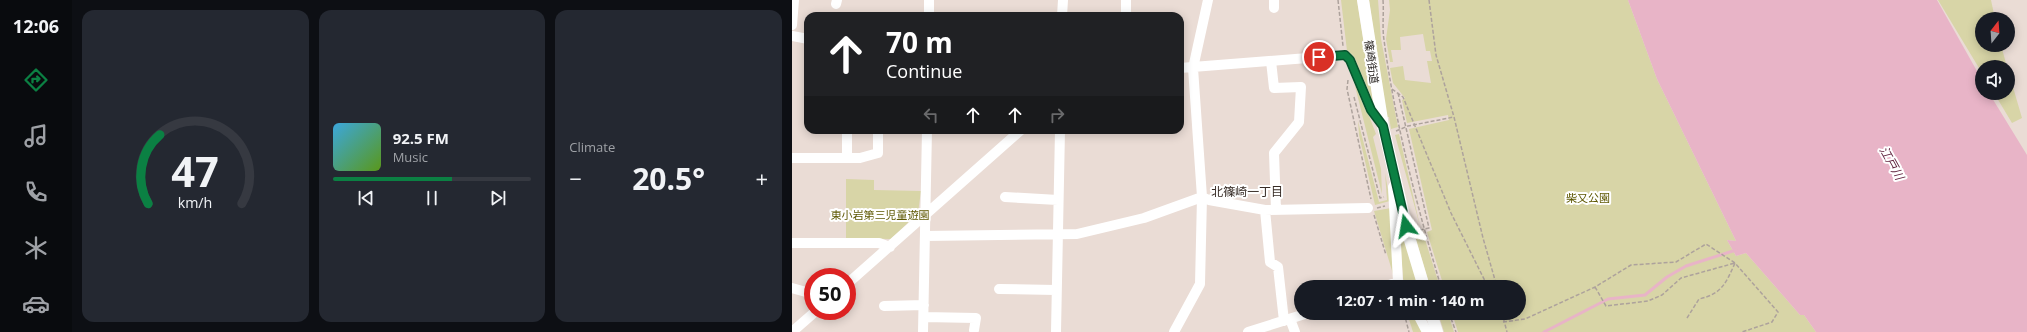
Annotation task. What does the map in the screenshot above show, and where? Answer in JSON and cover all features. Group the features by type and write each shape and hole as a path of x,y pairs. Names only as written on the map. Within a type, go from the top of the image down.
{"main road":[{"name":"篠崎街道","path":"1363,0 1383,126 1422,280"},
{"path":"1434,320 1437,332"}],"street":[{"path":"792,25 794,0"},
{"path":"929,12 930,0"},
{"path":"1062,12 1063,0"},
{"path":"1126,0 1126,12"},
{"path":"1174,332 1200,284 1202,197 1193,68 1208,0"},
{"path":"792,36 804,38"},
{"path":"1184,68 1345,55 1350,60 1371,110 1383,126"},
{"path":"1271,61 1274,88 1301,87 1299,122 1274,153 1276,210"},
{"path":"847,134 847,157"},
{"path":"792,158 860,158 878,154 878,134"},
{"path":"923,332 927,134"},
{"path":"856,276 926,216 1016,134"},
{"path":"1056,332 1060,134"},
{"path":"1396,182 1393,187 1400,280"},
{"path":"1006,197 1058,200"},
{"path":"925,236 1058,233 1077,234 1144,218 1202,197 1209,200 1265,210 1371,208"},
{"path":"1265,210 1270,262 1278,267 1287,320 1295,332"},
{"path":"792,242 879,243 890,247"},
{"path":"792,288 804,291"},
{"path":"999,289 1056,290"},
{"path":"884,306 924,305"},
{"path":"924,317 976,318 974,330"},
{"path":"1248,332 1294,318"},
{"path":"792,332 806,320"},
{"path":"1420,320 1427,332"}],"path":[{"path":"1338,0 1343,50"},
{"path":"1383,0 1384,37 1400,130 1424,230 1439,280"},
{"path":"1429,0 1436,55 1454,117 1483,238 1496,280"},
{"path":"1351,84 1348,78 1347,89 1371,208 1386,255"},
{"path":"1392,89 1403,97 1451,214 1484,280"},
{"path":"1353,91 1380,198 1384,197 1384,191"},
{"path":"1398,93 1428,228 1424,230"},
{"path":"1400,130 1405,127 1454,117"},
{"path":"1417,223 1418,229 1424,230"},
{"path":"1506,332 1503,322 1525,319 1595,287 1631,265 1676,262 1706,244 1735,263 1778,312 1772,322 1742,332"},
{"path":"1595,287 1606,306 1648,301 1662,296 1681,278 1735,263"},
{"path":"1687,318 1699,299 1711,296 1726,284 1735,263"},
{"path":"1406,320 1409,332"},
{"path":"1452,320 1456,332"}],"green space":[{"path":"1341,0 1357,0 1375,113 1353,57 1347,51"},
{"path":"1369,0 1378,0 1381,39 1398,127 1391,129 1389,117 1386,117"},
{"name":"柴又公園","path":"1389,0 1628,0 1657,79 1736,241 1727,240 1736,256 1746,253 1800,315 1804,315 1816,332 1458,332 1454,320 1526,320 1526,280 1442,280 1427,232 1432,230 1409,129 1449,120 1448,115 1407,123 1402,100 1405,98 1393,83 1390,68 1403,66 1405,80 1431,83 1427,61 1432,61 1430,51 1426,51 1423,34 1400,37 1401,50 1391,50 1393,62 1390,62 1386,39 1390,10"},
{"path":"1938,0 1991,0 1994,12 1975,12 1975,52 2003,52 2005,60 1975,60 1975,61"},
{"path":"1350,66 1376,134 1373,137 1381,169 1382,194"},
{"path":"2015,94 2022,118 2012,123 1998,100 2015,100"},
{"path":"1358,121 1379,202 1387,200 1385,173 1390,201 1375,205 1359,135"},
{"path":"1399,134 1420,226 1395,135"},
{"name":"東小岩第三児童遊園","path":"846,179 874,180 874,190 921,191 918,213 891,239 846,238"},
{"path":"1391,208 1393,274 1374,211"},
{"path":"1398,210 1417,280 1403,279"},
{"path":"1414,233 1423,233 1438,280 1428,280"},
{"path":"1409,320 1417,320 1423,332 1413,332"},
{"path":"1440,320 1450,320 1454,332 1444,332"}],"water":[{"name":"江戸川","path":"1628,0 1937,0 1975,68 1975,100 1993,100 2027,155 2027,332 1816,332 1804,315 1800,315 1746,253 1736,256 1727,240 1736,241 1657,79"}],"waterway":[{"path":"1544,332 1608,299 1645,295 1667,277 1686,266 1736,250"}],"district":[{"name":"北篠崎一丁目","path":"1247,191"}],"route":[{"path":"1319,57 1345,55 1350,60 1376,120 1383,126 1406,226"}]}
